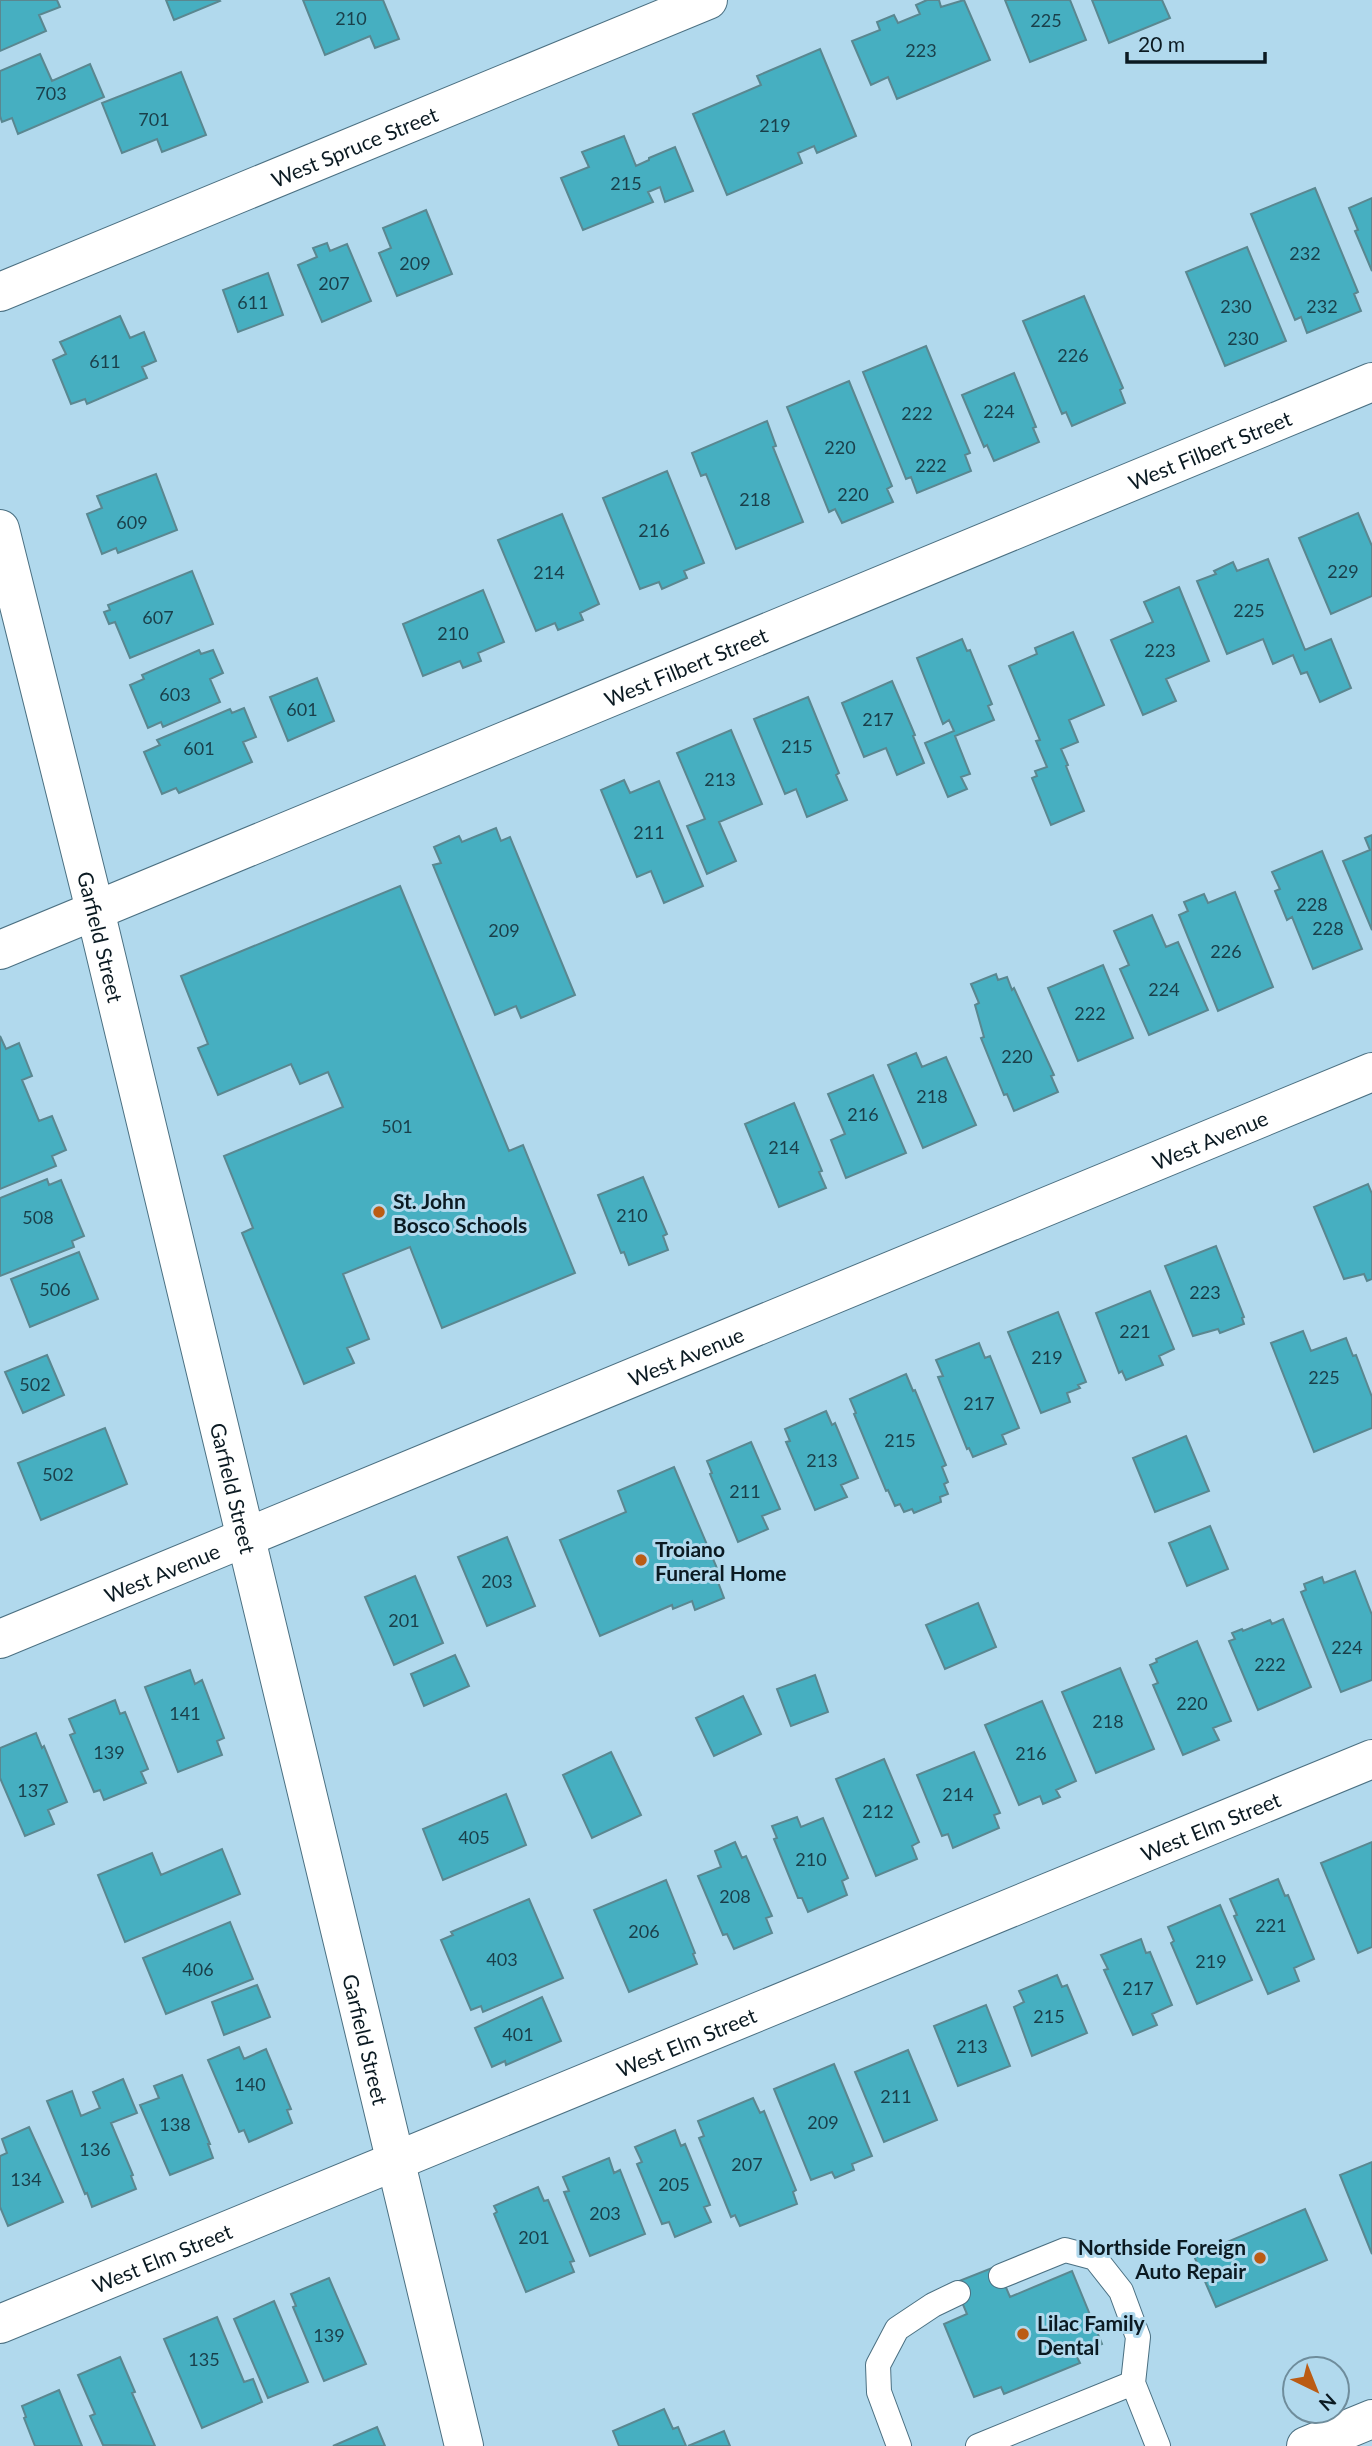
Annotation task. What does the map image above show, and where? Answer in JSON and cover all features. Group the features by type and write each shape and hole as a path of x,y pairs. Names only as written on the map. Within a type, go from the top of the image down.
{"street":[{"name":"West Spruce Street","path":"0,292 708,0"},
{"name":"West Filbert Street","path":"0,950 1372,382"},
{"name":"Garfield Street","path":"0,529 95,910 464,2446"},
{"name":"West Avenue","path":"0,1639 1372,1072"},
{"name":"West Elm Street","path":"0,2324 1372,1759"},
{"path":"1306,2446 1372,2420"}],"lane":[{"path":"1001,2276 1065,2250 1095,2258 1121,2291 1138,2337 1133,2383 1158,2446"},
{"path":"899,2446 879,2392 878,2365 897,2329 933,2305 958,2293"},
{"path":"978,2446 1133,2383"}],"building":[{"path":"0,0 57,0 60,7 39,15 46,31 0,51"},
{"path":"166,0 219,0 220,1 174,20"},
{"path":"303,0 383,0 399,39 375,48 370,36 325,55"},
{"path":"927,0 939,0 941,7 964,0 990,60 897,99 888,77 871,85 852,41 880,30 877,22 894,15 898,23 920,14 916,5"},
{"path":"1005,0 1070,0 1086,40 1030,62"},
{"path":"1092,0 1162,0 1170,18 1109,43"},
{"path":"820,49 856,136 817,153 814,146 798,153 802,163 727,195 693,114 761,85 757,76"},
{"path":"40,54 52,81 90,64 104,97 18,134 12,118 2,122 0,116 0,71"},
{"path":"181,72 206,135 162,152 157,139 122,153 102,103"},
{"path":"624,136 636,166 675,147 693,191 665,202 660,187 648,192 653,202 583,230 561,178 589,167 582,152"},
{"path":"1315,188 1358,292 1354,294 1361,311 1307,333 1301,317 1295,320 1251,214"},
{"path":"1372,198 1372,271 1355,231 1358,230 1349,208"},
{"path":"426,210 452,274 397,296 379,253 391,248 383,228"},
{"path":"327,243 330,251 347,244 371,301 322,322 298,265 317,257 313,248"},
{"path":"1247,247 1286,341 1225,366 1186,272"},
{"path":"268,273 283,315 238,332 223,290"},
{"path":"1084,296 1123,388 1120,390 1125,403 1072,426 1066,412 1062,414 1023,321"},
{"path":"120,316 130,338 144,332 156,361 142,367 147,378 87,404 85,399 71,404 53,360 66,354 60,342"},
{"path":"926,346 970,453 965,455 971,471 917,493 911,477 906,479 863,372"},
{"path":"1014,373 1036,427 1033,428 1039,442 994,461 987,445 984,447 962,395"},
{"path":"849,381 892,486 887,489 893,502 842,523 835,509 829,512 787,407"},
{"path":"767,421 776,446 773,447 803,522 736,549 706,474 701,476 692,453"},
{"path":"667,471 704,563 684,571 687,578 662,589 659,582 640,589 603,498"},
{"path":"156,474 177,530 118,553 116,548 102,554 87,514 102,508 97,496"},
{"path":"1358,513 1372,546 1372,596 1331,614 1299,538"},
{"path":"562,514 599,604 580,613 583,620 558,630 555,623 536,631 498,540"},
{"path":"1268,559 1305,650 1331,639 1351,688 1320,702 1307,672 1301,674 1293,655 1273,664 1263,639 1227,654 1197,581 1216,574 1214,571 1233,562 1237,571"},
{"path":"192,571 213,624 130,658 115,622 109,624 104,612 110,610 108,605"},
{"path":"1179,587 1209,661 1166,679 1176,701 1143,715 1111,640 1153,622 1144,602"},
{"path":"483,590 504,642 478,653 481,661 463,668 460,661 423,676 403,624"},
{"path":"1073,632 1104,705 1069,720 1078,742 1061,749 1084,811 1051,825 1032,778 1037,776 1035,771 1047,767 1036,741 1040,740 1009,666 1037,654 1035,648"},
{"path":"962,639 967,651 970,650 992,704 988,706 994,720 955,736 970,774 961,777 967,789 948,797 925,743 954,731 949,720 943,724 917,658"},
{"path":"199,650 201,654 213,650 223,673 210,679 220,702 163,727 161,722 148,728 130,685 144,679 142,675"},
{"path":"317,678 334,721 288,741 270,697"},
{"path":"892,681 924,763 897,775 886,748 864,757 842,703"},
{"path":"808,697 847,800 807,817 796,789 785,794 754,719"},
{"path":"244,708 256,737 243,742 252,762 179,793 176,788 162,794 144,752 160,745 157,740 230,709 232,713"},
{"path":"731,730 762,804 719,822 736,861 707,874 687,826 705,819 677,753"},
{"path":"624,780 630,793 659,781 703,886 664,903 651,871 637,877 601,790"},
{"path":"496,828 501,841 510,837 575,995 521,1018 516,1006 495,1015 433,865 441,863 434,847 459,836 462,842"},
{"path":"1372,835 1372,930 1343,861 1370,850 1365,838"},
{"path":"1322,851 1362,949 1313,969 1292,917 1287,920 1275,891 1280,889 1272,872"},
{"name":"St. John Bosco Schools","path":"400,886 509,1151 523,1145 575,1273 442,1328 410,1247 343,1274 369,1339 347,1348 354,1363 304,1384 242,1233 253,1228 224,1156 343,1107 328,1072 300,1084 291,1064 218,1095 198,1048 208,1044 181,976"},
{"path":"1235,892 1273,987 1218,1011 1179,915 1188,911 1184,902 1204,894 1208,903"},
{"path":"1152,915 1166,947 1178,942 1208,1010 1149,1035 1120,969 1129,965 1114,931"},
{"path":"1103,965 1133,1038 1078,1061 1048,988"},
{"path":"996,974 998,980 1007,977 1012,990 1014,988 1054,1075 1051,1076 1058,1092 1014,1111 1007,1094 1004,1095 981,1038 984,1037 975,1005 979,1003 971,984"},
{"path":"0,1036 6,1049 19,1043 32,1076 22,1080 39,1121 52,1116 66,1150 52,1156 56,1166 0,1189"},
{"path":"916,1053 922,1067 946,1057 976,1125 923,1148 888,1065"},
{"path":"873,1075 906,1153 846,1178 831,1140 845,1134 828,1094"},
{"path":"794,1103 822,1171 819,1172 826,1188 779,1207 745,1124"},
{"path":"643,1177 667,1234 663,1236 668,1250 629,1265 624,1252 621,1253 598,1195"},
{"path":"47,1179 49,1185 61,1180 84,1236 72,1241 74,1247 0,1276 0,1198"},
{"path":"1368,1184 1372,1194 1372,1279 1367,1281 1364,1274 1344,1279 1314,1207"},
{"path":"1216,1246 1244,1317 1244,1324 1220,1333 1218,1329 1193,1336 1165,1266"},
{"path":"79,1252 98,1299 30,1327 11,1279"},
{"path":"1150,1291 1174,1349 1159,1356 1163,1365 1126,1380 1122,1371 1119,1373 1096,1313"},
{"path":"1058,1312 1086,1382 1078,1385 1080,1388 1067,1393 1070,1402 1041,1413 1008,1332"},
{"path":"1303,1331 1311,1351 1346,1338 1353,1356 1356,1355 1372,1397 1372,1428 1314,1452 1271,1343"},
{"path":"979,1343 985,1358 990,1356 1019,1428 1002,1435 1006,1444 973,1457 969,1448 967,1449 938,1377 943,1376 936,1360"},
{"path":"47,1355 64,1395 23,1413 5,1372"},
{"path":"906,1374 946,1465 942,1467 948,1482 944,1484 948,1494 940,1497 941,1502 914,1513 912,1509 904,1512 900,1504 895,1506 888,1490 886,1491 850,1399"},
{"path":"826,1411 832,1425 835,1423 858,1478 841,1485 847,1497 815,1510 786,1442 790,1441 785,1429"},
{"path":"105,1428 127,1484 41,1520 18,1463"},
{"path":"1186,1436 1209,1491 1155,1512 1133,1458"},
{"path":"751,1442 780,1509 762,1516 768,1529 738,1542 707,1461"},
{"name":"Troiano Funeral Home","path":"674,1467 722,1580 718,1582 724,1598 695,1610 692,1601 673,1609 672,1605 600,1636 560,1540 626,1512 618,1491"},
{"path":"1210,1526 1228,1569 1187,1586 1169,1543"},
{"path":"507,1537 535,1606 487,1626 458,1557"},
{"path":"1355,1571 1372,1615 1372,1680 1341,1692 1301,1592 1306,1590 1304,1584 1322,1577 1324,1583"},
{"path":"415,1576 443,1643 394,1665 365,1597"},
{"path":"978,1603 996,1647 945,1669 926,1625"},
{"path":"1283,1619 1311,1687 1258,1710 1229,1641 1235,1639 1232,1633 1270,1620 1272,1624"},
{"path":"1197,1641 1231,1721 1213,1728 1219,1740 1183,1755 1153,1685 1158,1683 1150,1665 1157,1662 1156,1659"},
{"path":"455,1655 469,1686 424,1706 411,1674"},
{"path":"1120,1668 1154,1749 1096,1773 1062,1692"},
{"path":"190,1670 195,1684 202,1680 224,1738 217,1741 222,1755 178,1772 145,1687"},
{"path":"815,1675 828,1712 791,1726 777,1689"},
{"path":"743,1696 761,1734 714,1756 696,1718"},
{"path":"115,1700 120,1714 125,1712 148,1769 141,1772 146,1783 104,1800 100,1790 94,1792 70,1735 75,1733 69,1719"},
{"path":"1042,1701 1076,1781 1056,1790 1060,1797 1043,1804 1040,1796 1019,1805 985,1725"},
{"path":"36,1733 67,1802 48,1810 54,1824 25,1836 0,1778 0,1748"},
{"path":"611,1752 641,1815 592,1838 563,1775"},
{"path":"974,1752 1000,1813 994,1815 999,1828 953,1848 948,1834 942,1836 917,1775"},
{"path":"884,1759 919,1842 912,1846 917,1859 876,1876 836,1779"},
{"path":"506,1794 526,1845 443,1880 423,1829"},
{"path":"797,1817 801,1827 823,1818 848,1878 842,1881 847,1895 808,1912 802,1898 798,1898 774,1839 777,1838 772,1826"},
{"path":"735,1842 742,1858 746,1856 772,1916 766,1918 772,1933 734,1949 727,1934 723,1935 698,1876 721,1867 715,1851"},
{"path":"1372,1842 1372,1947 1358,1953 1321,1863"},
{"path":"222,1849 240,1894 125,1942 98,1875 152,1853 161,1875"},
{"path":"1278,1879 1285,1896 1288,1895 1314,1959 1294,1968 1299,1981 1268,1994 1234,1916 1237,1915 1230,1899"},
{"path":"666,1880 697,1964 629,1992 594,1910"},
{"path":"529,1899 563,1978 483,2012 481,2006 471,2010 441,1940 453,1935 451,1932"},
{"path":"1220,1905 1252,1980 1197,2004 1171,1943 1174,1941 1168,1927"},
{"path":"230,1922 253,1979 166,2014 143,1958"},
{"path":"1141,1939 1146,1953 1150,1952 1172,2005 1152,2014 1157,2025 1133,2035 1104,1970 1108,1969 1101,1955"},
{"path":"1057,1975 1062,1987 1067,1985 1087,2033 1032,2056 1014,2007 1024,2002 1019,1991"},
{"path":"257,1985 270,2017 224,2035 212,2002"},
{"path":"542,1997 561,2041 506,2065 505,2061 492,2067 475,2028"},
{"path":"986,2005 1010,2066 958,2086 934,2026"},
{"path":"239,2047 244,2059 266,2049 291,2109 287,2110 292,2123 249,2142 244,2130 239,2132 208,2060"},
{"path":"908,2050 937,2120 884,2142 855,2072"},
{"path":"834,2064 872,2156 852,2164 854,2170 835,2178 832,2172 811,2180 774,2089"},
{"path":"182,2075 213,2158 170,2175 140,2105 159,2098 154,2086"},
{"path":"123,2079 137,2113 111,2123 133,2175 131,2176 136,2189 92,2207 47,2101 72,2091 81,2116 100,2108 93,2092"},
{"path":"753,2098 760,2113 764,2111 796,2190 793,2192 797,2204 740,2226 735,2215 731,2217 699,2138 704,2136 698,2121"},
{"path":"29,2127 63,2202 8,2226 0,2207 0,2156 7,2153 2,2139"},
{"path":"675,2130 681,2146 685,2144 710,2205 704,2207 711,2222 675,2237 669,2222 662,2224 637,2164 642,2162 635,2147"},
{"path":"609,2158 614,2173 620,2170 645,2234 590,2256 564,2192 569,2191 563,2177"},
{"path":"1372,2162 1372,2254 1340,2175"},
{"path":"538,2187 544,2201 548,2200 574,2261 570,2262 574,2272 526,2292 494,2214 497,2212 494,2206"},
{"name":"Northside Foreign Auto Repair","path":"1305,2209 1327,2260 1216,2307 1194,2256"},
{"name":"Lilac Family Dental","path":"997,2266 1010,2297 1072,2271 1102,2344 1076,2355 1080,2363 1004,2394 1001,2387 974,2397 944,2324 967,2314 954,2283"},
{"path":"329,2278 366,2364 324,2381 293,2307 296,2306 291,2294"},
{"path":"274,2301 308,2382 268,2398 234,2319"},
{"path":"217,2317 244,2382 253,2379 262,2402 202,2428 164,2339"},
{"path":"120,2357 155,2446 103,2445 90,2416 95,2414 78,2375"},
{"path":"59,2390 82,2446 35,2446 22,2406"},
{"path":"664,2409 673,2429 678,2427 686,2446 619,2446 613,2431"},
{"path":"377,2427 385,2446 333,2446"},
{"path":"724,2431 730,2446 688,2446"}],"place":[{"name":"St. John Bosco Schools","path":"379,1212"},
{"name":"Troiano Funeral Home","path":"641,1560"},
{"name":"Northside Foreign Auto Repair","path":"1260,2258"},
{"name":"Lilac Family Dental","path":"1023,2334"}]}
